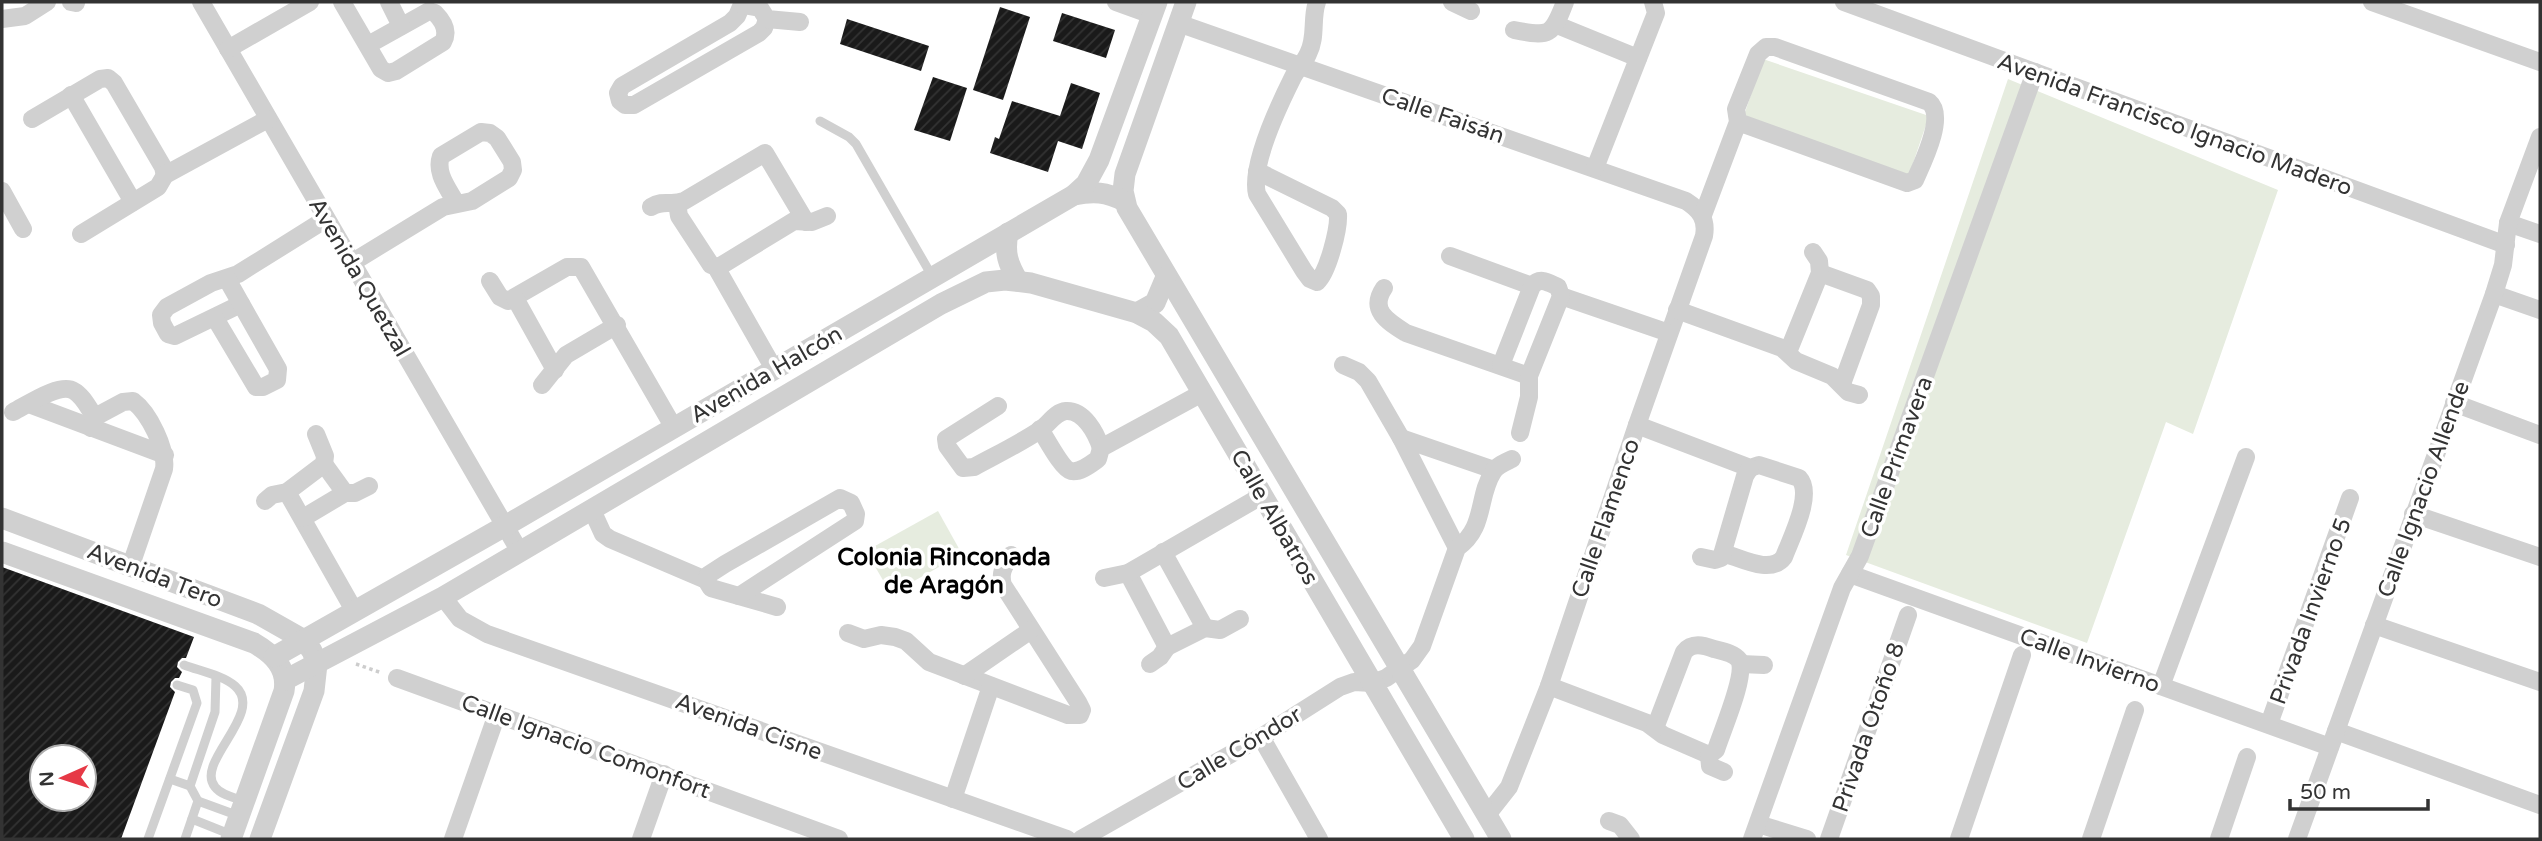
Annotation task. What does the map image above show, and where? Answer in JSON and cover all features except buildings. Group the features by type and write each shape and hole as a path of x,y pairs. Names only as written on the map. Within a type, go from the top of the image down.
{"street":[{"path":"5,19 24,16 47,2"},
{"name":"Avenida Quetzal","path":"201,2 520,552"},
{"path":"228,49 310,2"},
{"path":"342,2 381,69 388,73 396,71 443,42 446,29 438,16 433,12 426,12 368,45"},
{"path":"388,2 401,26"},
{"path":"1116,2 1154,8"},
{"path":"1074,195 1098,191 1124,201 1125,174 1186,2"},
{"path":"1257,171 1332,208 1338,214 1323,274 1317,282 1307,276 1257,194 1257,171 1278,106 1313,40 1317,2"},
{"path":"1452,2 1471,11"},
{"path":"1514,30 1540,35 1551,32 1557,25 1565,2"},
{"path":"1595,168 1656,13 1653,2"},
{"name":"Avenida Francisco Ignacio Madero","path":"1844,2 2506,245"},
{"path":"2372,2 2540,62"},
{"path":"743,3 760,8 767,19 759,33 634,105 625,105 620,101 618,93 622,86 730,23 743,3"},
{"name":"Avenida Halcón","path":"274,657 1074,195 1086,184 1099,160 1154,8"},
{"path":"767,19 800,22"},
{"name":"Calle Faisán","path":"1178,23 1686,201 1703,215"},
{"path":"1557,25 1638,58"},
{"name":"Calle Flamenco","path":"1487,815 1509,787 1549,686 1704,236 1706,226 1703,215 1738,122 1736,109 1758,54 1771,46 1929,102 1934,106 1937,118 1917,176 1915,180 1907,183 1738,122"},
{"name":"Calle Primavera","path":"1755,832 1842,588 1860,556 2035,72"},
{"path":"32,119 100,79 108,78 114,83 163,167 165,175"},
{"path":"71,95 133,202"},
{"path":"81,234 158,187 165,175 268,118"},
{"path":"352,262 443,207 472,201 512,173 512,162 490,132 481,132 442,156 440,173 456,203"},
{"name":"Calle Ignacio Allende","path":"2297,839 2494,294 2503,265 2508,223 2540,137"},
{"path":"650,207 660,202 677,203 765,153 806,222"},
{"path":"3,194 23,229"},
{"name":"Calle Albatros","path":"1124,201 1166,277 1501,839"},
{"path":"677,203 679,216 711,265 716,267 774,369"},
{"path":"716,267 794,221 812,222 827,216"},
{"path":"242,304 175,336 165,330 162,315 167,307 211,282 238,274 326,219"},
{"path":"2508,223 2540,234"},
{"path":"1008,233 1007,262 1018,281"},
{"path":"1788,352 1820,273 1819,261 1813,252"},
{"path":"1450,256 1532,286"},
{"path":"490,281 503,300 515,298 567,267 576,265 586,271 674,428"},
{"path":"1820,273 1867,290 1871,296 1871,305 1842,384"},
{"path":"1137,313 1155,303 1166,277"},
{"path":"215,318 256,387 275,382 279,377 278,369 227,279"},
{"name":"Avenida Halcón","path":"285,680 443,597 940,303 986,282 1018,281"},
{"name":"Calle Albatros","path":"1018,281 1137,313 1154,321 1169,336 1464,839"},
{"path":"1501,365 1532,286 1538,281 1558,287 1561,296 1529,376 1529,397 1520,433"},
{"path":"1384,288 1378,297 1377,305 1399,329 1418,339 1529,376"},
{"path":"2494,294 2540,310"},
{"path":"1561,296 1669,333"},
{"path":"515,298 555,370"},
{"path":"1677,310 1788,352 1796,361 1832,376 1849,392 1859,396"},
{"path":"542,385 566,355 617,326"},
{"path":"1343,365 1359,372 1368,381 1401,438 1457,548"},
{"path":"93,422 77,392 67,388 58,389 21,408 93,422 165,455"},
{"path":"1101,448 1202,393"},
{"path":"93,422 123,401 133,401 141,409 160,441 165,455 164,469 131,565"},
{"path":"2454,403 2540,435"},
{"path":"998,406 946,439 947,446 963,468 974,467 1040,429 1061,412 1075,412 1083,417 1101,448 1098,459 1081,470 1072,471 1063,465 1040,429"},
{"path":"1637,425 1750,468 1759,465 1799,478 1805,486 1806,496 1780,562 1775,565 1761,564 1723,553"},
{"path":"316,434 325,456 324,464 345,493"},
{"path":"1401,438 1494,470"},
{"path":"2161,686 2246,457"},
{"path":"1400,670 1422,646 1457,548 1473,532 1494,470 1512,458"},
{"path":"265,500 272,495 287,492 324,464"},
{"path":"1701,557 1718,560 1723,553 1745,476 1750,468"},
{"path":"303,518 345,493 355,494 369,486"},
{"path":"287,492 355,612"},
{"path":"1104,578 1128,573 1262,495"},
{"path":"706,580 708,575 725,564 837,499 843,498 851,503 856,514 855,521 739,596"},
{"name":"Privada Invierno 5","path":"2269,724 2350,498"},
{"path":"592,510 603,534 610,539 706,580 711,588 777,607"},
{"path":"2413,514 2540,557"},
{"name":"Avenida Tero","path":"2,519 258,614 304,640"},
{"name":"Avenida Tero","path":"2,551 254,643 274,657"},
{"path":"1163,552 1205,628"},
{"path":"848,633 864,639 881,635 906,641 929,662 1076,716 1082,713 1078,702 1031,630 1001,577 1011,555"},
{"path":"1128,573 1167,647"},
{"name":"Calle Invierno","path":"1850,573 2269,724 2333,739 2540,805"},
{"name":"Avenida Cisne","path":"443,597 460,619 487,634 1067,839"},
{"name":"Privada Otoño 8","path":"1829,839 1908,615"},
{"path":"1150,664 1160,657 1167,647 1205,628 1220,630 1240,619"},
{"path":"2374,625 2540,682"},
{"path":"964,676 1031,630"},
{"path":"260,839 325,660 312,651 304,640"},
{"path":"1655,728 1688,647 1706,646 1733,655 1741,664 1740,677 1716,750 1709,755"},
{"path":"1959,839 2022,655"},
{"path":"236,823 284,691 282,668 274,657"},
{"path":"1741,664 1764,665"},
{"name":"Calle Cóndor","path":"1081,839 1261,737 1340,687 1354,682 1372,683 1400,670"},
{"name":"Calle Ignacio Comonfort","path":"397,678 664,774 820,836 839,839"},
{"path":"953,799 991,686"},
{"path":"1549,686 1647,723 1663,735 1709,755"},
{"path":"2091,839 2135,710"},
{"path":"453,839 498,714"},
{"path":"1261,737 1320,839"},
{"path":"1709,755 1710,766 1724,772"},
{"path":"2219,839 2247,757"},
{"path":"641,839 664,774"},
{"path":"1609,821 1620,825 1631,839"},
{"path":"1755,832 1807,839"}],"lane":[{"path":"820,121 849,137 856,144 932,276"},
{"path":"184,665 235,687 242,697 235,727 218,756 211,781 236,823"},
{"path":"190,786 217,701 216,677"},
{"path":"148,839 190,727 197,698 193,690 177,685"},
{"path":"190,727 208,734"},
{"path":"170,779 190,786 198,801 236,823"},
{"path":"185,839 198,801"},
{"path":"192,820 236,823"}],"path":[{"path":"325,660 397,678"}],"shaded area":[{"path":"1763,59 1929,116 1907,181 1741,124"},
{"path":"2008,79 2278,190 2193,434 2166,422 2087,643 1846,555"},
{"path":"938,511 962,554 891,594 866,551"}],"district":[{"name":"Colonia Rinconada de Aragón","path":"944,571"}]}
